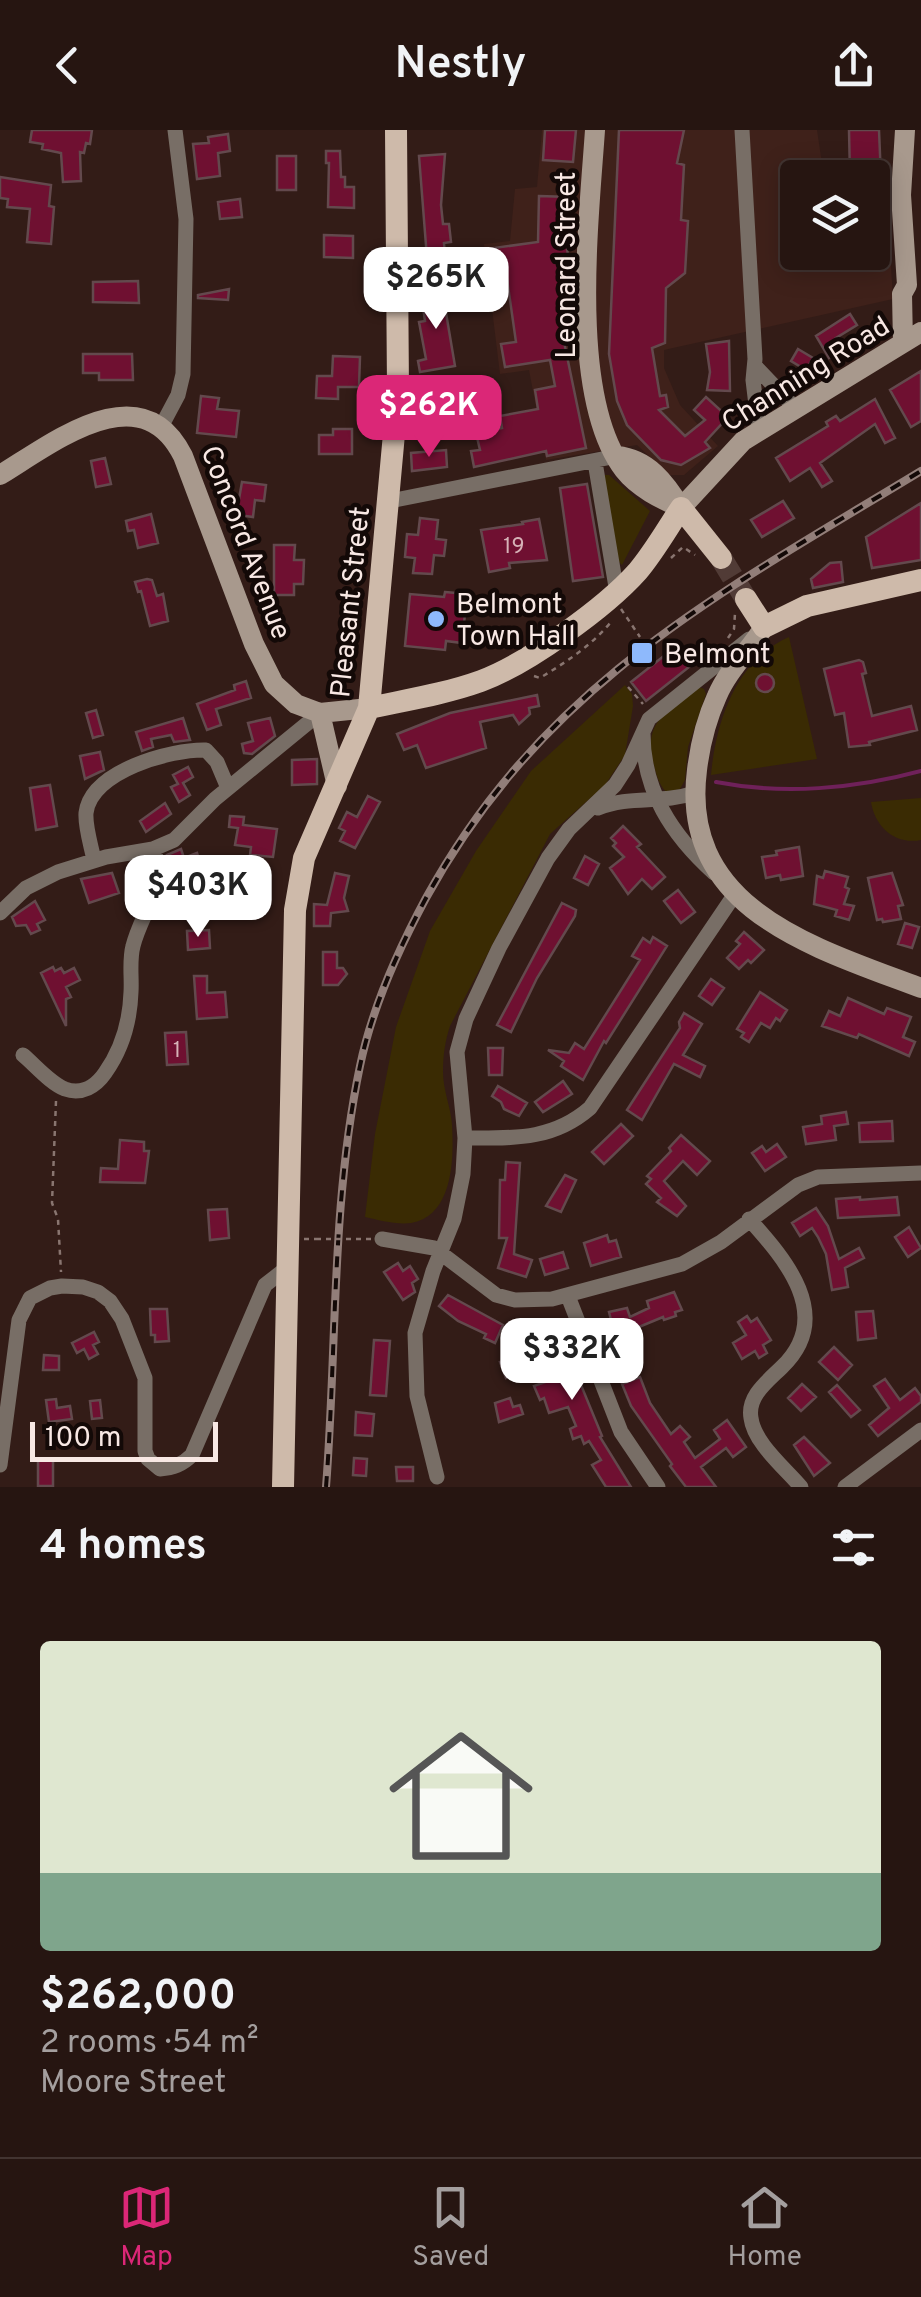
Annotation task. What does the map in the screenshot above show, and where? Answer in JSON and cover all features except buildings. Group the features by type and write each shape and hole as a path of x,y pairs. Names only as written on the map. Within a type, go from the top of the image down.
{"main road":[{"name":"Pleasant Street","path":"283,1487 295,910 304,858 369,708 398,390 396,130"},
{"name":"Leonard Street","path":"595,130 588,320 601,425 617,456"},
{"path":"905,130 901,177 907,284 921,313"},
{"path":"907,284 902,294 912,338"},
{"name":"Channing Road","path":"681,508 727,455 759,430 912,338"},
{"path":"1,470 75,430 107,418 137,417 161,427"},
{"name":"Concord Avenue","path":"161,427 174,438 184,456 264,666 289,699 320,713"},
{"path":"617,456 635,458 667,484 721,558"},
{"path":"337,786 320,713 369,708 462,688 497,675 620,604 681,508"},
{"path":"921,580 807,606 764,627 737,660 717,695 700,744 694,793 697,831 719,878 735,894 793,936 921,988"},
{"path":"764,627 921,596"},
{"path":"740,602 764,627"}],"street":[{"path":"161,427 178,395 183,374 186,220 174,130"},
{"path":"742,130 753,380 759,430"},
{"path":"755,366 796,408"},
{"path":"390,501 617,456"},
{"path":"594,462 620,604"},
{"path":"437,1477 417,1396 415,1334 420,1309 458,1208 465,1138 457,1052 466,1019 548,858 569,829 590,812 622,775 643,729 656,711 764,627"},
{"path":"3,909 34,883 94,860 154,849 180,836 228,788 320,713"},
{"path":"643,729 646,762 656,799 678,837 719,878"},
{"path":"94,860 87,821 89,803 128,768 162,756 206,750 228,788"},
{"path":"590,812 619,800 694,793"},
{"path":"22,1055 57,1084 74,1091 95,1085 122,1045 132,996 133,946 157,884 154,849"},
{"path":"465,1138 534,1137 569,1124 590,1108 735,894"},
{"path":"378,1239 419,1244 440,1253 496,1296 527,1301 568,1296 682,1264 721,1242 798,1186 818,1177 921,1173"},
{"path":"750,1219 785,1260 800,1291 804,1315 797,1345 786,1364 759,1390 750,1417 757,1434 801,1487"},
{"path":"0,1465 19,1320 30,1298 62,1286 83,1287 110,1301 146,1378 145,1451 148,1459 160,1468 170,1468 192,1455 265,1285 288,1267"},
{"path":"568,1296 621,1432 658,1487"},
{"path":"845,1487 921,1430"}],"path":[{"path":"670,558 683,547 696,556"},
{"path":"728,638 734,630 740,602"},
{"path":"526,674 540,678 591,643 620,604 640,637"},
{"path":"628,686 644,705"},
{"path":"57,1084 52,1203 58,1219 62,1286"},
{"path":"316,1239 378,1239"}],"shaded area":[{"path":"542,130 817,130 821,160 780,160 780,270 890,270 890,249 893,299 664,350 664,368 680,405 718,446 684,475 669,475 637,445 546,460 529,370 500,374 484,244 510,241 515,189 537,187"},
{"path":"603,475 609,475 650,511 622,565 618,561"},
{"path":"789,637 817,759 711,775 718,734 732,694 755,661"},
{"path":"625,685 632,694 633,706 625,755 605,785 550,834 450,1026 443,1072 452,1154 443,1198 425,1218 411,1223 365,1217 375,1134 396,1027 430,931 476,851 531,771"},
{"path":"699,687 706,694 688,747 685,780 680,789 666,792 653,762 655,726"},
{"path":"921,798 921,840 912,841 888,832 877,819 871,802"}],"waterway":[{"path":"716,782 767,788 819,788 921,771"}],"tunnel":[{"path":"721,558 746,599"}],"railway":[{"path":"326,1487 339,1223 351,1118 365,1044 379,1001 426,898 473,823 525,758 581,701 707,603 921,471"}],"place":[{"name":"Belmont Town Hall","path":"436,619"},
{"name":"Belmont","path":"642,653"}]}
